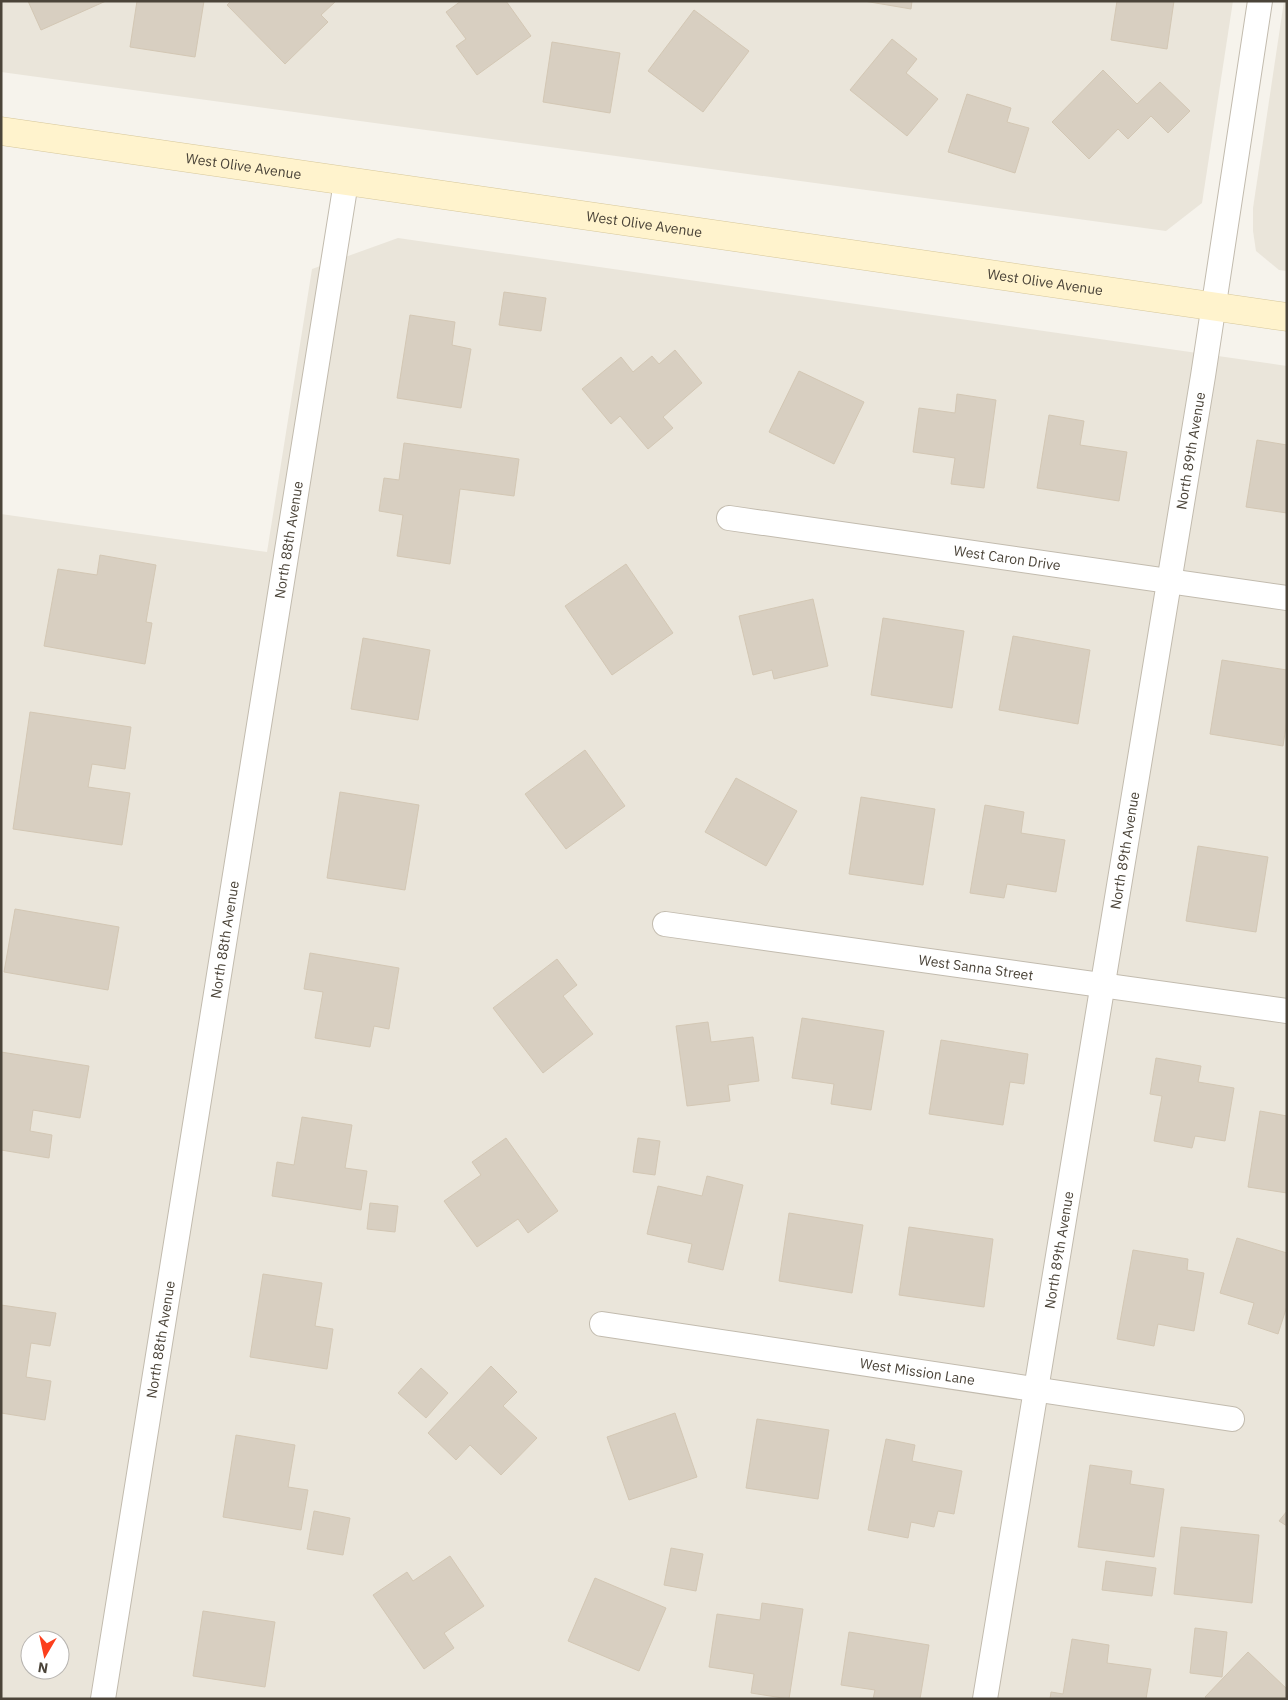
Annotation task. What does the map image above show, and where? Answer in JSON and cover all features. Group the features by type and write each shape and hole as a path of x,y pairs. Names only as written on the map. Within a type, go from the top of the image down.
{"main road":[{"name":"West Olive Avenue","path":"1,132 1287,317"}],"street":[{"name":"North 89th Avenue","path":"985,1699 1214,307 1260,1"},
{"name":"North 88th Avenue","path":"103,1699 346,182"},
{"name":"West Caron Drive","path":"729,518 1287,598"},
{"name":"West Sanna Street","path":"665,924 1287,1011"},
{"name":"West Mission Lane","path":"602,1324 1232,1419"}],"shaded area":[{"path":"1,1 1233,1 1202,203 1166,231 1,72"},
{"path":"1284,1 1287,1 1287,271 1279,270 1256,251 1253,231 1253,208"},
{"path":"398,238 1287,366 1287,1699 1,1699 1,514 267,552 312,269"}],"building":[{"path":"28,1 106,1 41,30"},
{"path":"137,1 204,1 195,57 130,47"},
{"path":"231,1 335,2 321,15 328,22 285,64 227,5"},
{"path":"461,1 506,1 531,36 477,75 456,46 466,39 446,12"},
{"path":"864,1 912,1 911,9"},
{"path":"1117,1 1174,1 1167,49 1111,40"},
{"path":"694,10 749,51 703,112 648,71"},
{"path":"892,39 917,59 906,73 938,99 907,136 850,90"},
{"path":"552,42 620,53 610,113 543,102"},
{"path":"1103,70 1137,104 1160,82 1190,111 1168,133 1151,116 1128,139 1118,129 1089,159 1052,122"},
{"path":"967,94 1011,108 1007,122 1029,128 1015,173 948,152"},
{"path":"504,292 546,298 541,331 499,325"},
{"path":"410,315 455,322 452,345 471,349 461,408 397,398"},
{"path":"675,350 702,383 663,417 673,428 648,449 620,416 611,424 582,389 621,357 633,372 652,356 659,364"},
{"path":"799,371 864,402 834,464 769,432"},
{"path":"957,394 996,400 984,488 951,484 955,458 913,452 919,408 955,413"},
{"path":"1049,415 1084,421 1080,445 1127,452 1119,501 1037,488"},
{"path":"1257,440 1287,445 1287,513 1246,507"},
{"path":"404,443 519,459 514,496 460,489 450,564 397,556 403,515 379,511 384,478 399,480"},
{"path":"100,555 156,565 146,622 152,623 145,664 44,646 58,569 97,575"},
{"path":"626,564 673,633 612,675 565,606"},
{"path":"813,599 828,666 774,679 772,670 753,675 739,616"},
{"path":"883,618 964,631 952,708 871,695"},
{"path":"1013,636 1090,650 1078,724 999,710"},
{"path":"363,638 430,650 418,720 351,709"},
{"path":"1222,660 1287,670 1287,720 1283,746 1210,734"},
{"path":"30,712 131,727 125,769 92,764 88,787 130,793 122,845 13,829"},
{"path":"585,750 625,806 566,849 525,794"},
{"path":"736,778 797,811 766,866 705,832"},
{"path":"340,792 419,805 405,890 327,878"},
{"path":"861,797 935,809 923,885 849,874"},
{"path":"985,805 1024,812 1021,833 1065,840 1056,892 1007,884 1004,898 970,893"},
{"path":"1198,846 1268,857 1256,932 1186,921"},
{"path":"15,909 119,927 108,990 4,972"},
{"path":"310,953 399,968 389,1029 374,1026 370,1047 315,1038 323,992 304,989"},
{"path":"557,959 577,985 563,996 593,1034 543,1073 493,1008"},
{"path":"802,1018 884,1031 871,1110 831,1104 834,1084 792,1078"},
{"path":"708,1022 711,1042 753,1037 759,1081 728,1085 730,1101 687,1106 676,1026"},
{"path":"941,1040 1028,1054 1024,1084 1010,1082 1003,1125 929,1114"},
{"path":"1,1052 89,1066 80,1118 33,1110 30,1131 52,1135 49,1158 1,1150"},
{"path":"1156,1058 1201,1066 1198,1082 1234,1088 1225,1141 1195,1136 1192,1148 1154,1141 1162,1096 1150,1094"},
{"path":"1260,1111 1287,1116 1287,1193 1248,1187"},
{"path":"302,1117 352,1125 345,1168 367,1171 361,1210 272,1196 277,1162 294,1165"},
{"path":"506,1138 558,1211 528,1233 518,1219 477,1247 444,1201 481,1175 472,1162"},
{"path":"638,1138 660,1141 655,1175 633,1172"},
{"path":"707,1176 743,1185 723,1270 688,1262 692,1244 647,1234 658,1186 702,1196"},
{"path":"370,1203 398,1206 395,1232 367,1229"},
{"path":"789,1213 863,1225 852,1293 779,1281"},
{"path":"909,1227 993,1239 984,1307 899,1295"},
{"path":"1237,1238 1287,1253 1287,1306 1278,1334 1248,1324 1254,1303 1220,1293"},
{"path":"1133,1250 1188,1259 1187,1270 1204,1273 1194,1331 1158,1324 1154,1346 1117,1339"},
{"path":"263,1274 322,1283 315,1326 333,1329 327,1369 250,1357"},
{"path":"1,1305 56,1313 50,1346 31,1343 26,1377 51,1381 45,1420 1,1413"},
{"path":"491,1366 517,1392 503,1406 537,1438 501,1475 470,1445 456,1460 428,1433"},
{"path":"421,1368 448,1393 426,1418 398,1393"},
{"path":"675,1413 697,1477 629,1500 607,1437"},
{"path":"757,1419 829,1430 818,1499 746,1488"},
{"path":"236,1435 295,1445 288,1487 308,1490 301,1530 223,1517"},
{"path":"886,1439 915,1445 912,1461 962,1471 954,1514 938,1511 934,1527 911,1522 908,1538 868,1530"},
{"path":"1090,1465 1132,1471 1130,1484 1164,1489 1154,1557 1078,1547"},
{"path":"314,1511 350,1518 343,1555 307,1549"},
{"path":"1287,1511 1287,1526 1279,1521"},
{"path":"1181,1527 1259,1535 1252,1603 1174,1594"},
{"path":"671,1548 703,1554 696,1591 664,1585"},
{"path":"450,1556 484,1606 444,1633 454,1648 424,1669 373,1595 407,1572 413,1581"},
{"path":"1106,1561 1156,1568 1152,1596 1102,1590"},
{"path":"595,1578 666,1608 639,1671 568,1641"},
{"path":"762,1603 803,1609 789,1699 751,1693 754,1674 709,1667 717,1614 760,1620"},
{"path":"203,1611 275,1622 265,1687 193,1676"},
{"path":"1195,1628 1227,1632 1222,1677 1190,1673"},
{"path":"849,1632 929,1645 920,1699 873,1699 875,1690 841,1685"},
{"path":"1072,1639 1109,1645 1107,1663 1151,1669 1146,1699 1050,1699 1051,1692 1063,1694"},
{"path":"1248,1652 1287,1689 1287,1699 1207,1699 1205,1697"}]}
